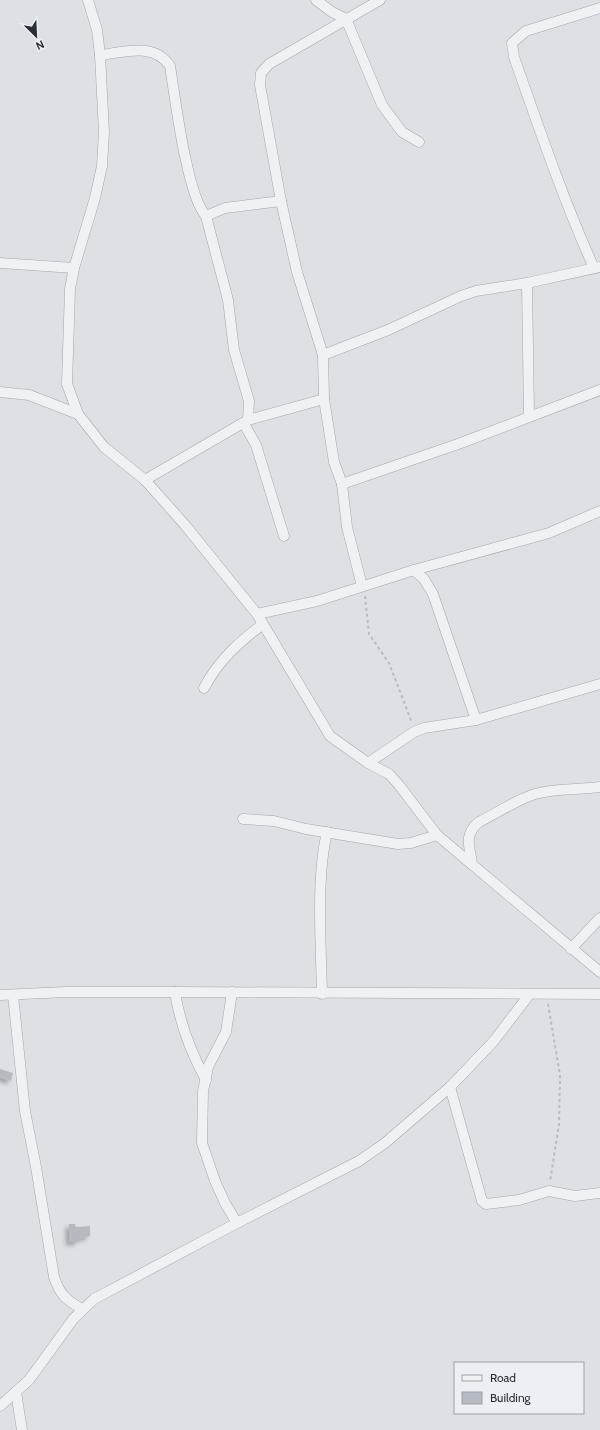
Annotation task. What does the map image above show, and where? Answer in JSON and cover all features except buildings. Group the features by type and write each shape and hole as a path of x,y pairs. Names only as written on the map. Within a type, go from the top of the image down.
{"street":[{"path":"88,0 97,30 100,54 104,132 102,166 95,198 74,268 70,289 67,384 78,414 104,447 145,480 185,525 257,614 330,736 368,763 389,774 437,835 600,972"},
{"path":"316,0 332,12 346,19 382,104 402,132 419,142"},
{"path":"364,585 347,527 342,484 334,462 324,398 323,355 297,272 281,201 260,85 261,73 269,64 380,0"},
{"path":"323,355 388,330 461,296 476,291 527,283 597,268 576,228 514,57 512,43 526,31 600,8"},
{"path":"100,54 144,50 155,52 164,58 170,66 182,140 195,199 206,216 228,300 234,350 249,401 246,422 256,445 284,536"},
{"path":"206,216 225,208 281,201"},
{"path":"0,263 74,268"},
{"path":"527,283 529,416"},
{"path":"342,484 461,443 600,390"},
{"path":"0,392 29,395 78,414"},
{"path":"145,480 246,422 324,398"},
{"path":"257,614 317,601 414,570 549,533 600,511"},
{"path":"414,570 424,579 433,594 476,720"},
{"path":"204,688 212,672 223,658 242,640 263,624"},
{"path":"368,763 414,732 424,728 476,720 600,684"},
{"path":"472,864 468,838 471,828 479,822 534,794 554,790 582,790 600,787"},
{"path":"243,819 274,821 398,844 411,843 437,835"},
{"path":"322,994 321,901 324,842 327,832"},
{"path":"571,949 600,918"},
{"path":"175,992 179,1018 186,1038 206,1080"},
{"path":"0,995 175,992 322,994 413,992 529,995 600,994"},
{"path":"232,992 226,1032 208,1067 203,1091 202,1143 208,1165 220,1192 237,1223"},
{"path":"13,995 25,1111 54,1277 58,1289 67,1300 82,1309"},
{"path":"0,1406 29,1380 61,1334 82,1309 117,1286 359,1161 385,1144 450,1087 492,1042 529,995"},
{"path":"450,1087 482,1201 486,1204 519,1200 549,1191 575,1196 600,1192"},
{"path":"16,1392 22,1430"}],"path":[{"path":"364,585 364,606 369,634 389,663 410,715 414,732"},
{"path":"546,994 560,1075 559,1124 549,1191"}]}
